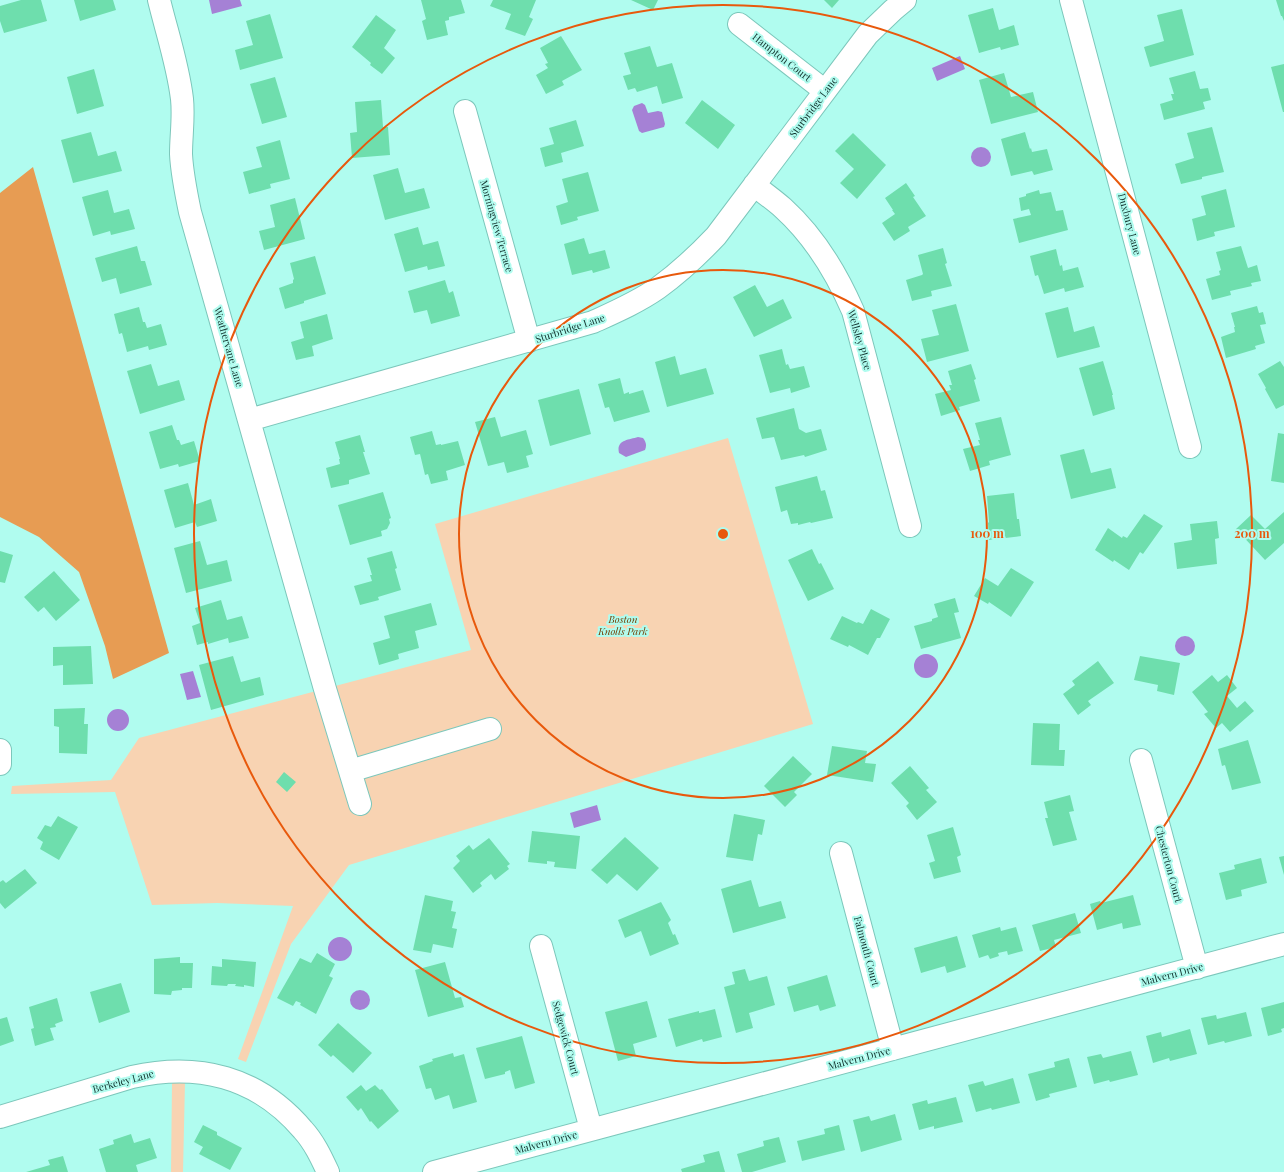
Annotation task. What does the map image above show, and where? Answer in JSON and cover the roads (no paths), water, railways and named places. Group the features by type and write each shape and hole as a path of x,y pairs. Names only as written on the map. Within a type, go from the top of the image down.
{"street":[{"name":"Weathervane Lane","path":"159,0 178,71 182,100 183,126 181,154 184,187 325,689 360,804"},
{"name":"Sturbridge Lane","path":"249,420 593,322 626,307 658,288 690,262 716,236 868,34 905,0"},
{"name":"Duxbury Lane","path":"1071,0 1190,447"},
{"name":"Hampton Court","path":"739,24 825,91"},
{"name":"Morningview Terrace","path":"465,111 529,341"},
{"name":"Wellsley Place","path":"754,185 783,207 805,230 824,255 840,282 853,311 910,526"},
{"path":"350,771 490,729"},
{"path":"0,750 0,764"},
{"name":"Chesterton Court","path":"1141,760 1197,968"},
{"name":"Falmouth Court","path":"841,853 893,1049"},
{"name":"Malvern Drive","path":"434,1172 1284,944"},
{"name":"Sedgewick Court","path":"540,946 591,1129"},
{"name":"Berkeley Lane","path":"0,1117 132,1077 171,1071 193,1071 225,1078 242,1084 264,1095 284,1110 304,1131 318,1152 328,1172"}],"park label":[{"name":"Boston Knolls Park","path":"623,624"}]}
